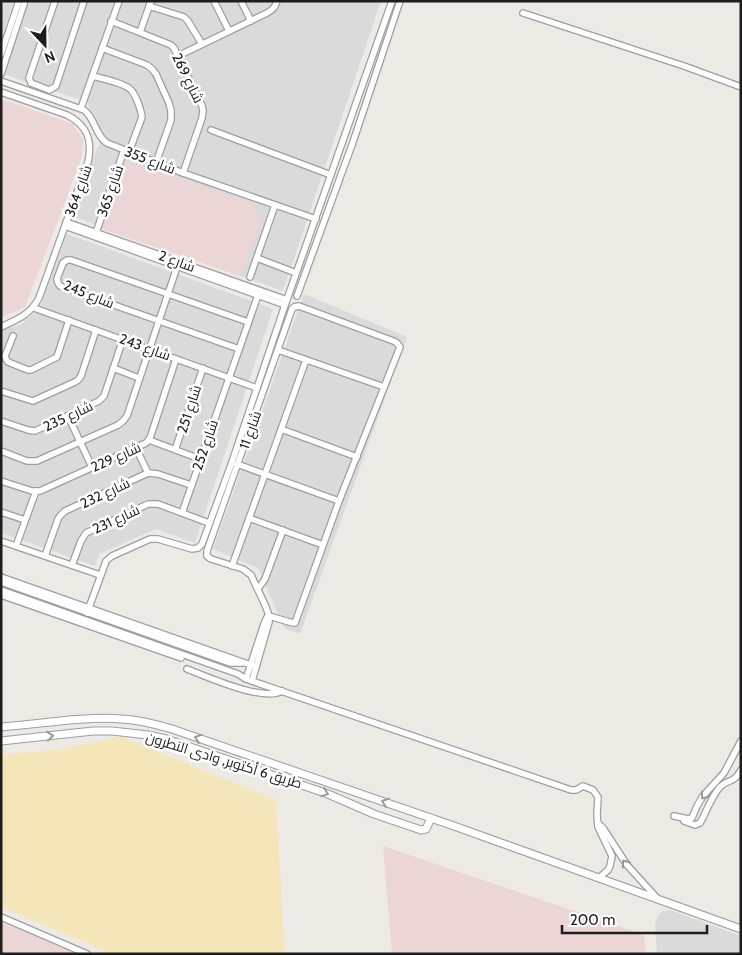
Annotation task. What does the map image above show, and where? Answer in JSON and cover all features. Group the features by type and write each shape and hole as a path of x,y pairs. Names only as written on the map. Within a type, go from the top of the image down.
{"street":[{"path":"1,54 19,1"},
{"path":"1,74 25,1"},
{"path":"55,1 29,80 31,83 49,90 56,86 84,1"},
{"path":"81,108 119,1"},
{"path":"214,1 228,31"},
{"path":"241,1 251,21"},
{"path":"178,56 272,10 276,6 276,1"},
{"name":"شارع 11","path":"100,575 109,558 150,539 158,539 192,549 198,548 202,544 392,1"},
{"path":"296,296 353,142 400,1"},
{"path":"140,32 150,4 184,17 202,44"},
{"path":"523,14 684,66 741,87"},
{"name":"شارع 269","path":"112,21 171,45 202,106 202,118 183,173"},
{"path":"102,48 147,65 156,74 172,115 156,163"},
{"name":"شارع 365","path":"92,76 127,87 133,93 142,117 96,232"},
{"name":"شارع 355","path":"1,80 81,108 90,114 104,142 183,173 316,219"},
{"path":"1,92 67,115 80,123 84,129 94,123"},
{"name":"شارع 364","path":"34,308 40,298 88,162 90,145 84,129"},
{"path":"211,130 331,175"},
{"path":"250,278 275,205"},
{"name":"شارع 2","path":"66,224 96,232 178,266 258,295 286,303"},
{"name":"شارع 2","path":"66,224 286,303"},
{"path":"257,258 296,273"},
{"name":"شارع 245","path":"239,349 60,286 58,281 60,271 65,261 71,260 248,322"},
{"path":"1,451 34,462 123,421 140,378 178,266"},
{"name":"شارع 252","path":"182,513 258,295"},
{"name":"شارع 11","path":"232,566 208,558 206,551 292,309 296,306 301,306 398,343 400,347 384,387"},
{"path":"3,324 24,315 34,308"},
{"name":"شارع 243","path":"34,308 257,388"},
{"path":"13,336 5,356 6,359 8,362 32,370 57,357 69,320"},
{"path":"1,391 33,401 75,382 81,376 96,330"},
{"name":"شارع 235","path":"2,422 35,431 102,399 123,339"},
{"path":"268,616 294,623 384,387 278,350"},
{"name":"شارع 229","path":"36,491 44,490 146,443 149,440 176,359"},
{"path":"247,679 254,666 264,624 268,616 254,579 248,572 232,566 306,360"},
{"path":"113,368 140,378"},
{"name":"شارع 251","path":"175,450 202,368"},
{"path":"68,416 92,467"},
{"path":"281,429 357,457"},
{"path":"149,440 200,459"},
{"path":"136,448 148,473 158,474 191,485"},
{"path":"237,464 339,501"},
{"name":"شارع 232","path":"45,556 58,519 62,513 148,473"},
{"path":"1,480 36,491 16,546"},
{"name":"شارع 231","path":"72,566 82,538 89,532 148,504 158,504 209,523"},
{"path":"1,512 25,520"},
{"path":"249,518 323,545"},
{"path":"258,589 265,579 283,530"},
{"path":"1,540 100,575 88,610"},
{"path":"1,577 88,610"},
{"path":"1,582 254,666"},
{"path":"1,590 234,677 247,679 570,790 576,790 583,786 590,789 598,797 597,815 599,830 612,856 608,870 599,878"},
{"path":"1,596 184,657"},
{"path":"187,670 254,693 275,694 282,691"},
{"name":"طريق 6 أكتوبر, وادى النطرون","path":"1,727 108,718 138,720 156,724 431,818 741,929"},
{"name":"طريق 6 أكتوبر, وادى النطرون","path":"1,741 93,731 148,735 202,750 328,794 374,814 421,830 426,829 431,818"},
{"path":"692,818 703,796 727,769 741,741"},
{"path":"696,825 702,821 717,791 723,784 735,779 741,770"},
{"path":"721,777 727,782"},
{"path":"692,818 688,820 674,816 696,825"},
{"path":"692,818 696,825"},
{"path":"598,823 631,871 657,899"},
{"path":"1,917 87,954"}],"shaded area":[{"path":"1,1 14,1 1,38"},
{"path":"29,1 381,1 283,291 72,216 102,136 87,102 3,74"},
{"path":"1,99 73,124 83,139 82,157 25,307 4,316 1,315"},
{"path":"125,160 253,204 261,221 240,276 99,228"},
{"path":"67,234 273,309 195,543 156,529 99,554 95,566 1,533 1,330 20,325 39,310"},
{"path":"304,294 407,337 300,634 284,628 258,568 213,549"},
{"path":"383,846 644,935 646,954 392,954"},
{"path":"670,910 741,936 741,954 657,954 655,925 657,918 661,912"},
{"path":"1,922 77,954 1,954"}],"sand":[{"path":"119,736 276,800 285,954 113,954 1,907 1,754 60,749"}]}
